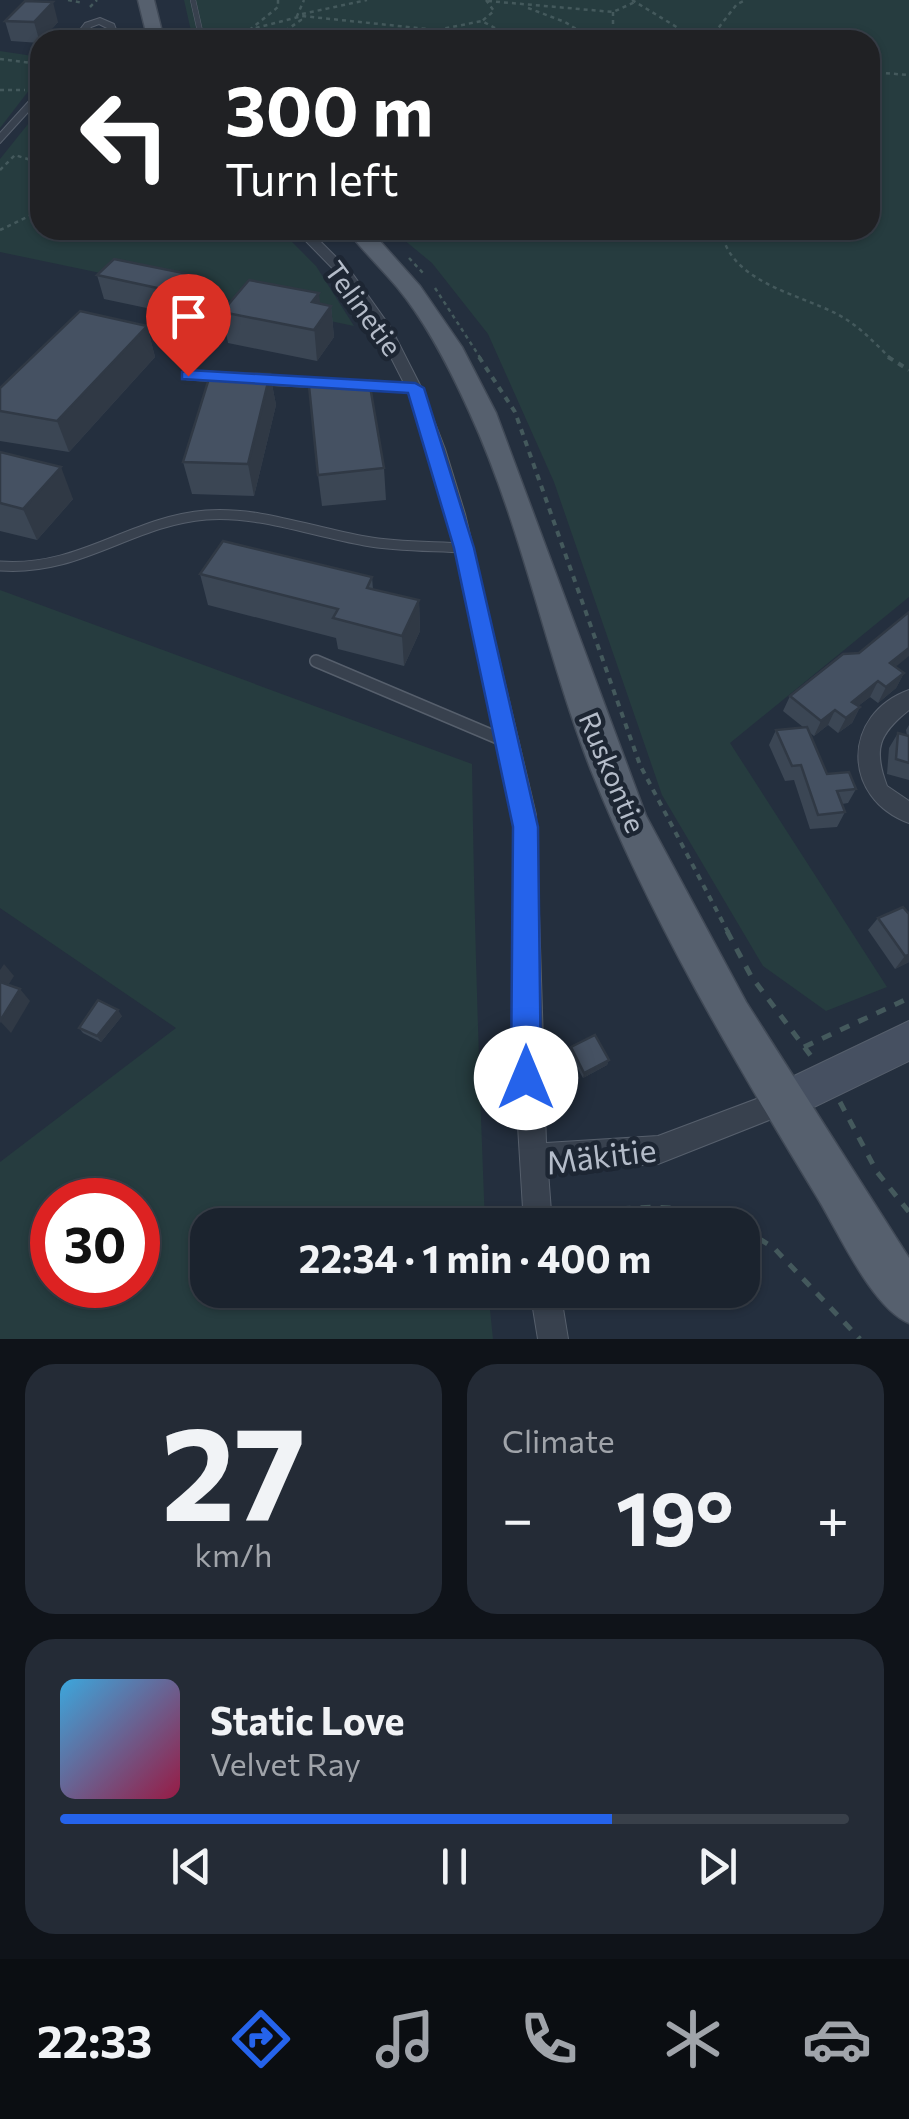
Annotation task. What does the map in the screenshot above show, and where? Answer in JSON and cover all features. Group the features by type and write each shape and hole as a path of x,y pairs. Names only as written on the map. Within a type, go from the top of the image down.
{"main road":[{"path":"146,0 154,30"},
{"name":"Ruskontie","path":"367,240 415,292 456,354 502,461 608,768 658,877 783,1102 909,1299"}],"street":[{"path":"85,30 100,22 112,30"},
{"path":"0,140 30,95"},
{"name":"Telinetie","path":"311,240 352,283 391,337 415,388 464,548 526,827 526,1078 533,1158"},
{"path":"909,698 871,732 866,750 878,792 909,814"},
{"path":"783,1102 909,1040"},
{"name":"Mäkitie","path":"537,1208 533,1158 658,1150 783,1102"},
{"path":"548,1308 552,1339"}],"lane":[{"path":"194,0 200,30"},
{"path":"188,376 226,378"},
{"path":"245,378 415,388"},
{"path":"0,566 62,566 169,520 209,515 272,521 369,542 464,548"},
{"path":"316,660 505,741"}],"path":[{"path":"68,0 83,3"},
{"path":"90,7 97,0"},
{"path":"248,30 278,7 278,0"},
{"path":"297,16 304,0"},
{"path":"248,30 366,0"},
{"path":"297,16 360,20 382,27 466,28 494,11 487,0"},
{"path":"487,0 612,12 633,1 683,30"},
{"path":"717,30 737,4 746,0"},
{"path":"523,6 578,30"},
{"path":"612,12 616,21 612,30"},
{"path":"286,30 301,20 297,16"},
{"path":"482,21 499,30"},
{"path":"0,59 30,63"},
{"path":"880,73 909,74"},
{"path":"0,90 30,91"},
{"path":"0,170 16,155 30,159"},
{"path":"0,230 30,216"},
{"path":"721,240 742,270 835,312 897,366 909,370"},
{"path":"404,252 464,326 515,412 640,765 751,976 830,1082 877,1172 909,1212"},
{"path":"804,1047 909,998"},
{"path":"651,1208 678,1208"},
{"path":"760,1239 774,1248 860,1339"}],"green space":[{"path":"184,0 909,0 909,597 730,743 887,987 826,1011 763,966 662,795 554,482 488,334 432,263 404,240 880,240 880,30 191,30"},
{"path":"0,51 30,56 30,89 0,128"},
{"path":"30,122 30,240 290,240 316,266 354,326 0,252 0,159"},
{"path":"0,590 472,764 484,1208 190,1208 190,1308 490,1308 493,1339 0,1339 0,1162 176,1028 0,908"}],"building":[{"path":"25,1 53,2 34,22 5,21"},
{"path":"114,259 203,277 178,303 153,298 162,289 97,275"},
{"path":"249,280 319,293 312,302 331,306 314,330 222,312"},
{"path":"80,311 147,326 57,421 0,411 0,388"},
{"path":"211,372 270,374 248,464 183,462"},
{"path":"369,380 384,468 318,475 309,386"},
{"path":"0,452 61,467 23,509 0,503"},
{"path":"223,541 372,577 367,588 419,600 402,636 333,618 338,609 200,574"},
{"path":"909,612 909,648 890,663 904,673 886,687 878,681 852,702 860,707 846,718 835,710 821,721 790,696 843,654 859,653"},
{"path":"807,727 827,774 849,772 856,789 837,791 845,812 818,815 801,765 792,766 776,730"},
{"path":"898,733 909,736 909,763 896,759"},
{"path":"903,907 909,914 909,955 905,956 878,918"},
{"path":"0,982 20,989 0,1021"},
{"path":"98,1000 118,1010 97,1036 79,1028"},
{"path":"595,1035 609,1060 584,1073 571,1047"}],"route":[{"path":"188,376 415,388 464,548 526,827 526,1078"}]}
